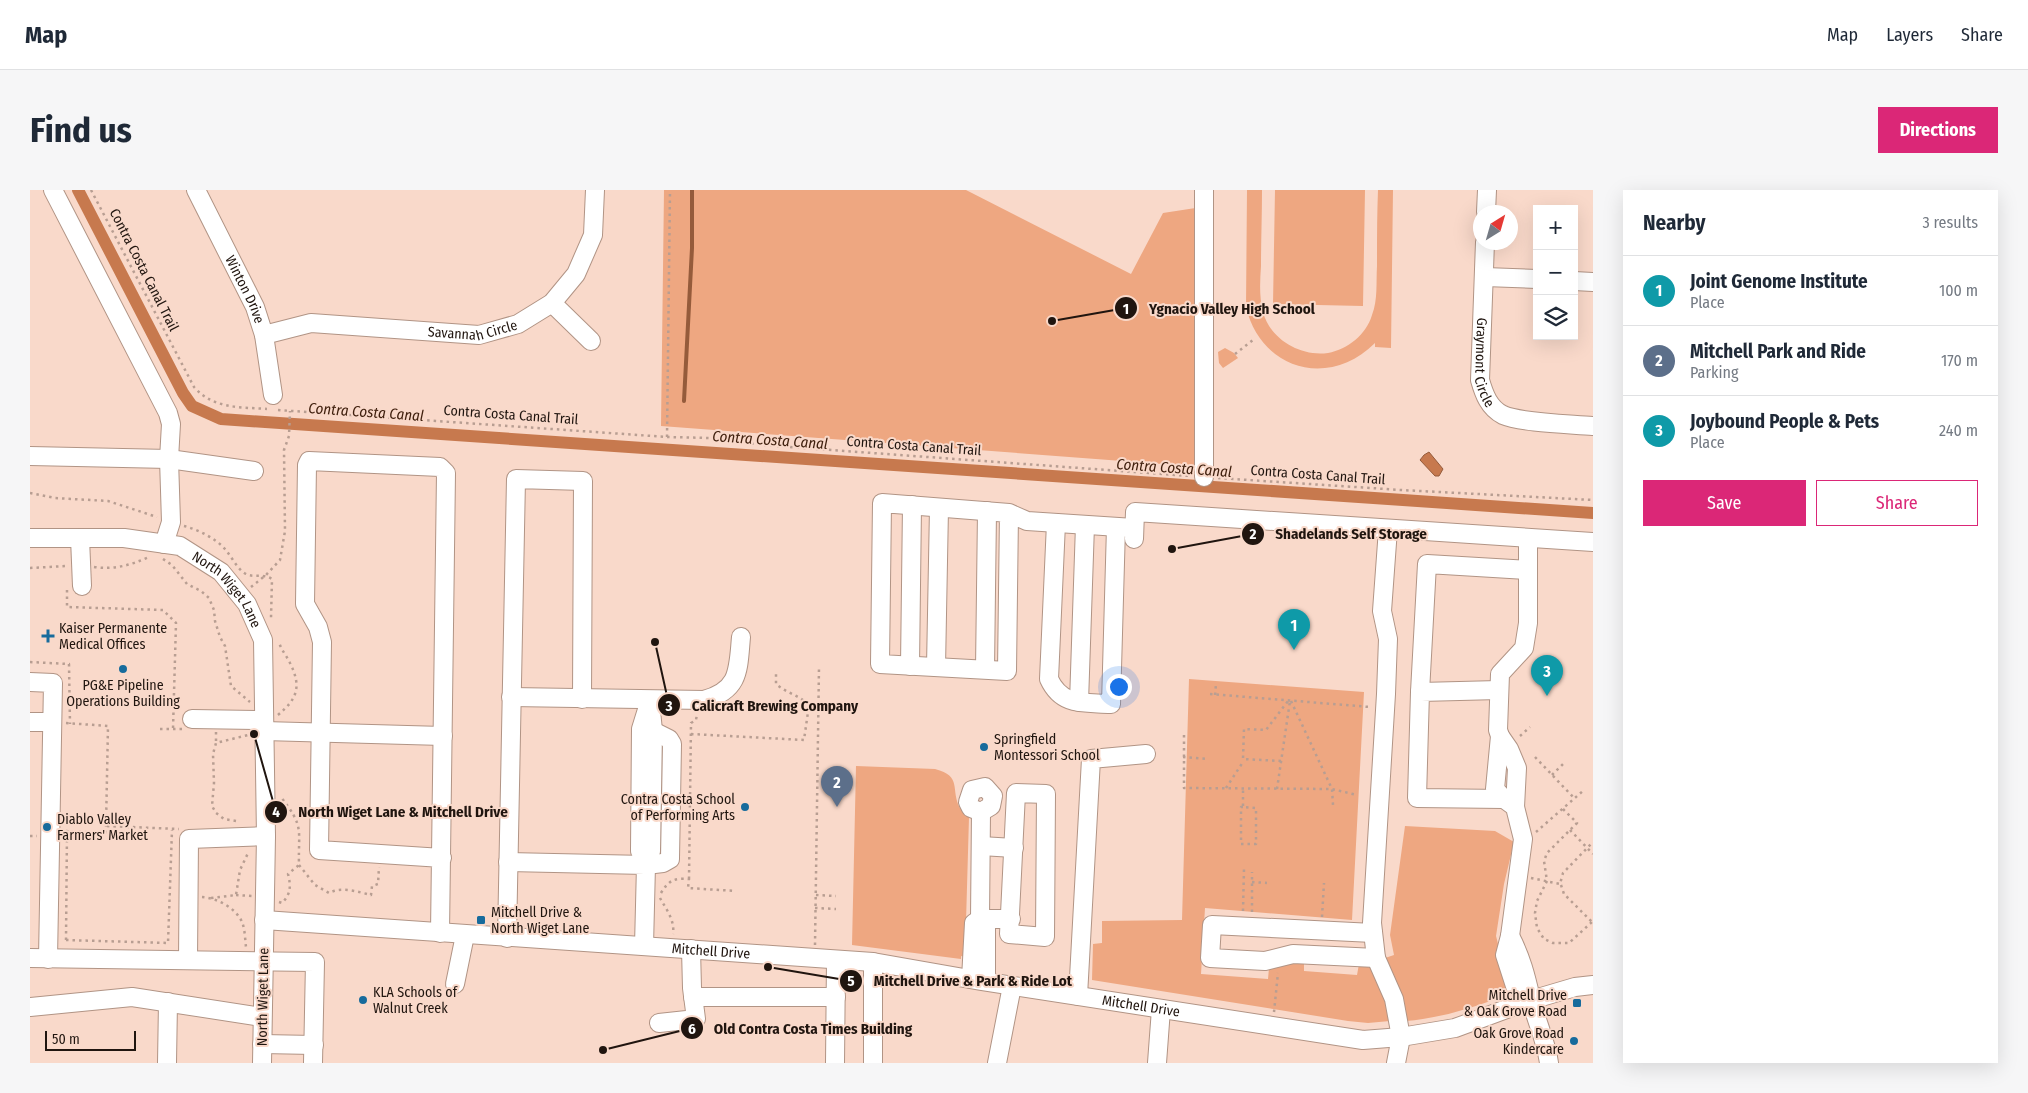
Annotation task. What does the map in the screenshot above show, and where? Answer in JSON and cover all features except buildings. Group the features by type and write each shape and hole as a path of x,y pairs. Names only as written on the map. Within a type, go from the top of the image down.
{"street":[{"path":"53,190 168,413 171,424 169,459 171,522 159,552"},
{"name":"Winton Drive","path":"196,190 255,307 264,335 273,395"},
{"name":"Savannah Circle","path":"264,335 311,323 479,335 518,324 552,303 576,274 593,235 595,190"},
{"path":"1204,190 1204,477"},
{"path":"1486,205 1487,190"},
{"name":"Graymont Circle","path":"1485,250 1480,380 1484,394 1492,407 1503,415 1520,419 1593,426"},
{"path":"1485,277 1533,279"},
{"path":"1578,281 1593,282"},
{"path":"552,303 591,341"},
{"path":"30,456 169,459 254,471"},
{"path":"440,933 442,858 446,474 440,468 309,461 307,465 306,604 318,627 322,642 319,850 442,858"},
{"path":"507,938 516,479 583,481 582,700"},
{"path":"1009,513 1006,671 880,664 882,503 1009,513 1027,521 1116,527 1134,533 1135,512 1593,542"},
{"path":"910,666 912,505"},
{"path":"936,667 939,508"},
{"path":"985,669 987,511"},
{"path":"1056,523 1049,679 1055,692 1066,699 1079,702 1111,704 1116,527"},
{"path":"1079,702 1085,525"},
{"path":"1388,528 1382,611 1388,639 1372,923 1376,958 1394,999 1401,1037 1396,1063"},
{"name":"North Wiget Lane","path":"30,538 124,538 159,552 180,546 221,572 247,604 263,640 265,726 258,837 264,899 264,920 259,960 262,1063"},
{"path":"75,584 74,570 80,538"},
{"path":"1528,538 1528,623 1524,648 1500,674 1498,730 1517,768 1509,803 1523,839 1510,936 1520,954 1529,982 1531,1000 1547,1048 1549,1063"},
{"path":"1509,803 1417,798 1420,692 1427,564 1528,570"},
{"path":"511,697 582,700 699,700 717,696 727,690 735,677 740,637"},
{"path":"30,682 53,683 52,722 59,831 48,958"},
{"path":"1420,692 1499,690"},
{"path":"508,862 646,865 663,863 670,859 672,744 668,739 654,731 650,700"},
{"path":"644,946 646,865 640,851 642,729 650,700"},
{"path":"192,719 321,734 443,736"},
{"path":"30,722 52,722"},
{"path":"1078,996 1091,759 1146,754"},
{"path":"1016,793 1046,794 1045,937 1009,934 1010,920 1016,793"},
{"path":"980,919 981,812"},
{"path":"188,960 188,839 258,837"},
{"path":"981,846 1014,848"},
{"path":"978,980 974,923 980,919 1010,920"},
{"name":"Mitchell Drive","path":"264,920 874,962 1012,986 1363,1040 1401,1037 1455,1028 1531,1000 1575,987 1593,985"},
{"path":"1373,933 1212,925 1210,958 1265,961 1293,954 1376,958"},
{"path":"455,984 465,935"},
{"path":"659,1023 696,1019 691,950"},
{"path":"30,958 316,962 313,1063"},
{"path":"835,1063 836,960"},
{"path":"873,1063 874,962"},
{"path":"997,1063 1012,986"},
{"path":"30,1007 132,997 262,1017"},
{"path":"693,997 836,997"},
{"path":"167,1063 168,1002"},
{"path":"1157,1063 1161,1009"},
{"path":"262,1044 314,1045"}],"path":[{"name":"Contra Costa Canal Trail","path":"91,190 194,388 210,401 225,406 667,437 710,438 762,445 1204,477 1593,500"},
{"path":"667,437 670,190"},
{"path":"1235,354 1253,340"},
{"path":"239,594 266,575 280,560 285,531 284,450 289,436 290,411"},
{"path":"30,493 55,498 108,501 192,528 215,541 226,550 244,573 250,576 266,575 272,579 270,617 273,624"},
{"path":"30,568 68,566 74,570 114,568 139,562 159,552 187,584 202,591 209,598 225,646 231,686 246,697 265,726"},
{"path":"75,584 67,607 163,610 176,623 173,729"},
{"path":"237,822 224,820 216,813 212,806 214,783 213,754 216,743 247,735 265,726 282,712 296,694 296,676 278,638"},
{"path":"814,958 819,668"},
{"path":"691,734 804,740 808,705 803,699 776,684 776,671"},
{"path":"1215,695 1216,684"},
{"path":"1210,694 1379,707"},
{"path":"699,700 696,720 691,723 688,888 736,891"},
{"path":"1278,789 1290,701"},
{"path":"1281,761 1243,759 1244,729 1266,730 1290,701"},
{"path":"1290,701 1332,789 1333,805"},
{"path":"265,726 282,712"},
{"path":"30,836 59,831 105,833 108,726 52,722"},
{"path":"1520,736 1530,727"},
{"path":"1184,735 1184,788 1332,789 1357,796"},
{"path":"1183,757 1207,759"},
{"path":"1535,758 1575,799"},
{"path":"1226,788 1243,762"},
{"path":"1552,775 1564,763"},
{"path":"1243,807 1256,808 1256,844 1241,844 1241,807 1243,807 1244,788"},
{"path":"1533,835 1584,790"},
{"path":"280,795 292,810 300,826 299,865 315,884 329,893 334,890 347,890 371,896 372,886 378,884 380,854"},
{"path":"1563,809 1576,824 1547,853 1544,861 1547,881 1535,914 1537,928 1544,939 1553,943 1569,943 1593,922 1564,894 1560,884 1564,873 1591,844 1593,845"},
{"path":"106,826 182,829"},
{"path":"59,831 66,940 168,944 172,829"},
{"path":"1570,830 1593,854"},
{"path":"236,895 240,870 258,837"},
{"path":"188,896 211,898 236,895 282,903 289,896 290,884 288,874 299,865"},
{"path":"1242,913 1244,869"},
{"path":"1252,872 1252,914"},
{"path":"1526,877 1560,884"},
{"path":"671,948 674,928 660,899 661,892 675,878 688,879"},
{"path":"1252,882 1267,883"},
{"path":"1322,918 1324,883"},
{"path":"816,895 836,896"},
{"path":"211,898 235,912 243,923 246,950 259,960"},
{"path":"815,908 836,909"},
{"path":"1272,1026 1279,967"}],"shaded area":[{"path":"664,190 966,190 1131,274 1163,213 1202,207 1202,467 661,426"},
{"path":"1247,190 1262,190 1260,289 1263,312 1267,322 1279,338 1297,349 1307,352 1328,353 1342,348 1355,340 1361,335 1369,322 1374,309 1376,291 1378,190 1393,190 1391,348 1375,347 1375,343 1357,357 1338,366 1318,368 1299,366 1281,358 1266,346 1254,329 1246,307"},
{"path":"1275,190 1365,190 1363,306 1273,304"},
{"path":"1225,348 1234,353 1238,358 1223,368 1219,363 1218,352"},
{"path":"1429,452 1443,469 1439,476 1435,476 1420,460"},
{"path":"1189,679 1364,692 1352,920 1205,908 1201,974 1268,979 1271,965 1280,966 1304,962 1304,971 1357,975 1359,964 1371,968 1386,1003 1390,1021 1368,1023 1348,1021 1092,980 1093,944 1102,943 1102,921 1182,920"},
{"path":"856,766 935,769 944,772 953,780 960,808 969,817 965,957 961,956 961,959 852,945"},
{"path":"1405,826 1495,831 1514,842 1504,884 1496,936 1509,987 1506,995 1457,1012 1432,1018 1406,1021 1385,958 1394,955 1390,935"}],"waterway":[{"name":"Contra Costa Canal","path":"78,190 183,393 192,406 221,419 1593,513"},
{"path":"684,401 692,248 692,190"}],"place":[{"name":"Ygnacio Valley High School","path":"1052,321"},
{"name":"Shadelands Self Storage","path":"1172,549"},
{"name":"Kaiser Permanente Medical Offices","path":"48,636"},
{"name":"Calicraft Brewing Company","path":"655,642"},
{"name":"Joint Genome Institute","path":"1294,650"},
{"name":"PG&E Pipeline Operations Building","path":"123,669"},
{"name":"Joybound People & Pets","path":"1547,696"},
{"name":"North Wiget Lane & Mitchell Drive","path":"254,734"},
{"name":"Springfield Montessori School","path":"984,747"},
{"name":"Contra Costa School of Performing Arts","path":"745,807"},
{"name":"Mitchell Park and Ride","path":"837,807"},
{"name":"Diablo Valley Farmers' Market","path":"47,827"},
{"name":"Mitchell Drive & North Wiget Lane","path":"481,920"},
{"name":"Mitchell Drive & Park & Ride Lot","path":"768,967"},
{"name":"KLA Schools of Walnut Creek","path":"363,1000"},
{"name":"Mitchell Drive & Oak Grove Road","path":"1577,1003"},
{"name":"Oak Grove Road Kindercare","path":"1574,1041"},
{"name":"Old Contra Costa Times Building","path":"603,1050"}]}
